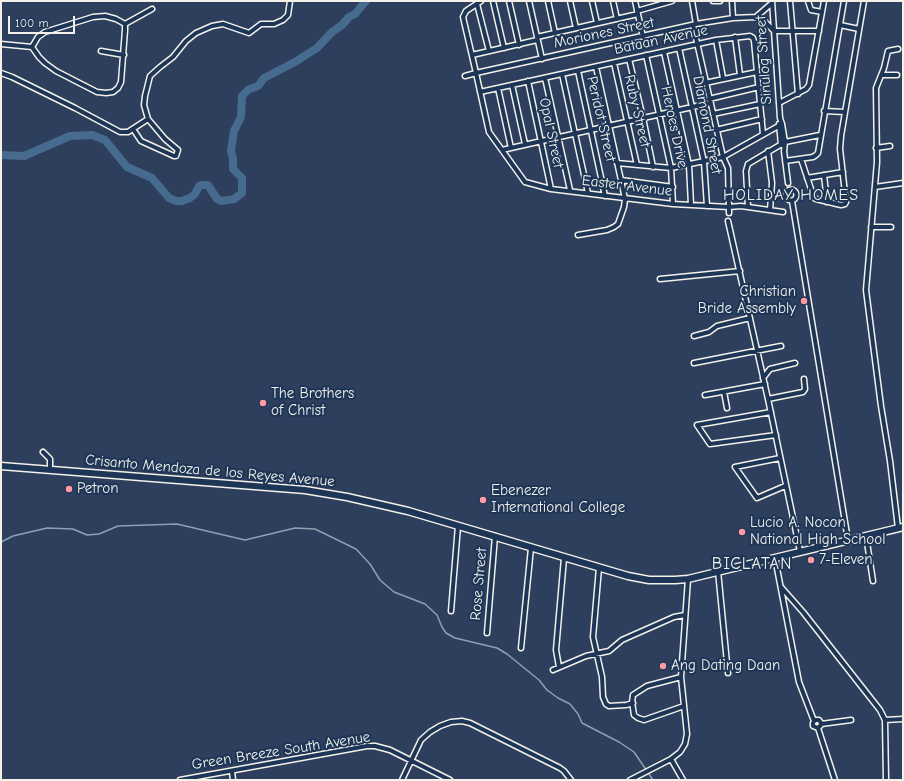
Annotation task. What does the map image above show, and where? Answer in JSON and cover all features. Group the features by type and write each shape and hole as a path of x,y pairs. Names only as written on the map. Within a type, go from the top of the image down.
{"main road":[{"name":"Crisanto Mendoza de los Reyes Avenue","path":"1,466 305,490 377,503 495,536 599,568 649,580 688,579 901,527"}],"street":[{"path":"133,129 141,141 176,156 178,150 165,139 148,119 144,105 150,76 173,57 186,41 196,33 212,26 223,24 249,33 260,24 274,24 283,20 288,15 290,1"},
{"path":"493,1 504,48"},
{"path":"509,1 519,44"},
{"path":"529,1 542,59"},
{"path":"548,1 555,33"},
{"path":"570,1 576,28"},
{"path":"592,1 597,23"},
{"path":"613,1 617,19"},
{"path":"635,1 643,37"},
{"path":"472,55 504,48 555,33 617,19 672,1"},
{"path":"692,1 697,45 705,83 723,157 728,168 729,213"},
{"path":"713,1 720,1"},
{"path":"732,1 733,18"},
{"path":"790,1 798,94"},
{"path":"808,1 810,10 822,12"},
{"path":"779,103 798,94 809,85 824,1"},
{"path":"785,161 816,155 844,1"},
{"path":"801,159 814,198 841,205 845,204 840,149 841,136 864,1"},
{"path":"476,73 462,17 466,10 479,2 489,51"},
{"path":"772,2 756,16 774,31 819,31"},
{"name":"Sinulog Street","path":"772,2 780,124"},
{"path":"125,24 152,9"},
{"path":"32,47 38,37 45,32 94,17 105,16 116,18 125,24"},
{"name":"Moriones Street","path":"465,76 694,25 733,18 756,16"},
{"path":"32,47 38,57 45,64 56,71 97,92 113,92 118,88 121,82 125,24"},
{"path":"840,25 859,29"},
{"name":"Bataan Avenue","path":"480,92 716,40 750,36 754,41 763,134"},
{"path":"735,37 740,75"},
{"path":"716,40 723,78"},
{"path":"1,44 32,47"},
{"name":"Diamond Street","path":"679,48 704,162 707,206"},
{"path":"898,49 888,51 882,75 877,82 876,88 875,187 866,296 881,406 901,527"},
{"path":"101,51 124,55"},
{"path":"664,52 689,165 691,205"},
{"name":"Heroes Drive","path":"646,55 671,168 673,204"},
{"path":"629,59 653,167"},
{"name":"Ruby Street","path":"614,63 637,165"},
{"path":"578,235 608,230 614,227 618,224 624,207 621,180 596,66"},
{"name":"Peridot Street","path":"578,71 605,196"},
{"path":"705,83 757,72"},
{"path":"1,73 75,108 120,132 128,132 148,119"},
{"name":"Easter Avenue","path":"476,73 489,132 525,182 551,189 570,190 624,199 673,204 748,207 783,212"},
{"path":"562,74 588,193"},
{"path":"882,75 897,75"},
{"path":"545,78 570,190"},
{"name":"Opal Street","path":"528,82 551,189"},
{"path":"512,85 526,144"},
{"path":"502,150 693,108 709,101 759,87"},
{"path":"498,88 511,148"},
{"path":"713,114 760,104"},
{"path":"824,111 845,112"},
{"path":"716,130 762,119"},
{"path":"617,163 671,168 704,162 723,157 780,124 789,187 785,196 787,200 792,201"},
{"path":"748,207 747,166 783,143 820,136"},
{"path":"876,148 890,146"},
{"path":"768,152 772,183 770,210"},
{"path":"807,178 843,172"},
{"path":"824,176 827,202"},
{"path":"621,180 672,187"},
{"path":"875,187 903,183"},
{"path":"789,187 796,195 792,201 848,540"},
{"path":"728,221 765,384 785,486 800,551"},
{"path":"871,227 890,227"},
{"path":"660,279 740,271"},
{"path":"694,336 709,332 717,326 750,318"},
{"path":"694,363 781,346"},
{"path":"763,378 770,369 795,363"},
{"path":"768,399 803,392 805,389 804,379"},
{"path":"705,395 765,384"},
{"path":"724,392 727,408"},
{"path":"771,412 697,425 710,444 776,435"},
{"path":"43,452 50,460 50,470"},
{"path":"780,458 735,467 757,498 785,486"},
{"path":"450,611 458,526"},
{"name":"Rose Street","path":"487,633 495,536"},
{"path":"866,536 873,581"},
{"path":"521,648 531,548"},
{"path":"559,667 556,650 564,558"},
{"path":"775,558 799,682 814,721 819,720 835,780"},
{"path":"599,568 593,637 602,677 603,697 606,704 609,706 633,703"},
{"path":"718,571 728,673"},
{"path":"630,780 671,759 680,752 685,744 687,734 681,677 688,579"},
{"path":"781,588 803,612 880,710 884,720 886,780"},
{"path":"553,670 586,656 609,651 622,640 674,616 686,615"},
{"path":"681,677 647,686 633,695 634,715 644,720 684,706"},
{"path":"884,720 903,719"},
{"path":"820,726 851,720"},
{"path":"402,780 421,740 440,726 451,722 462,721 470,723 560,768 571,780"},
{"name":"Green Breeze South Avenue","path":"180,780 367,746 375,746 390,750 450,780"},
{"path":"671,759 683,780"},
{"path":"232,771 233,780"}],"waterway":[{"path":"1,155 24,156 70,136 92,135 105,140 127,167 152,178 169,198 176,201 182,201 195,194 199,186 208,185 217,199 222,201 234,199 242,193 242,178 233,169 231,151 234,131 241,117 242,96 249,89 259,85 264,78 295,62 317,48 332,32 342,25 349,17 355,14 366,1"},
{"path":"1,542 13,536 47,528 73,529 87,535 99,534 118,526 177,524 245,540 295,528 315,529 356,549 370,564 380,580 394,592 425,604 437,615 446,633 455,638 497,648 507,654 539,680 547,690 570,704 578,714 582,723 619,742 634,752 653,780"}],"place":[{"name":"Christian Bride Assembly","path":"804,301"},
{"name":"The Brothers of Christ","path":"263,403"},
{"name":"Petron","path":"69,489"},
{"name":"Ebenezer International College","path":"483,500"},
{"name":"Lucio A. Nocon National High School","path":"742,532"},
{"name":"7-Eleven","path":"811,560"},
{"name":"Ang Dating Daan","path":"663,666"}],"district":[{"name":"HOLIDAY HOMES","path":"791,195"},
{"name":"BICLATAN","path":"752,564"}]}
